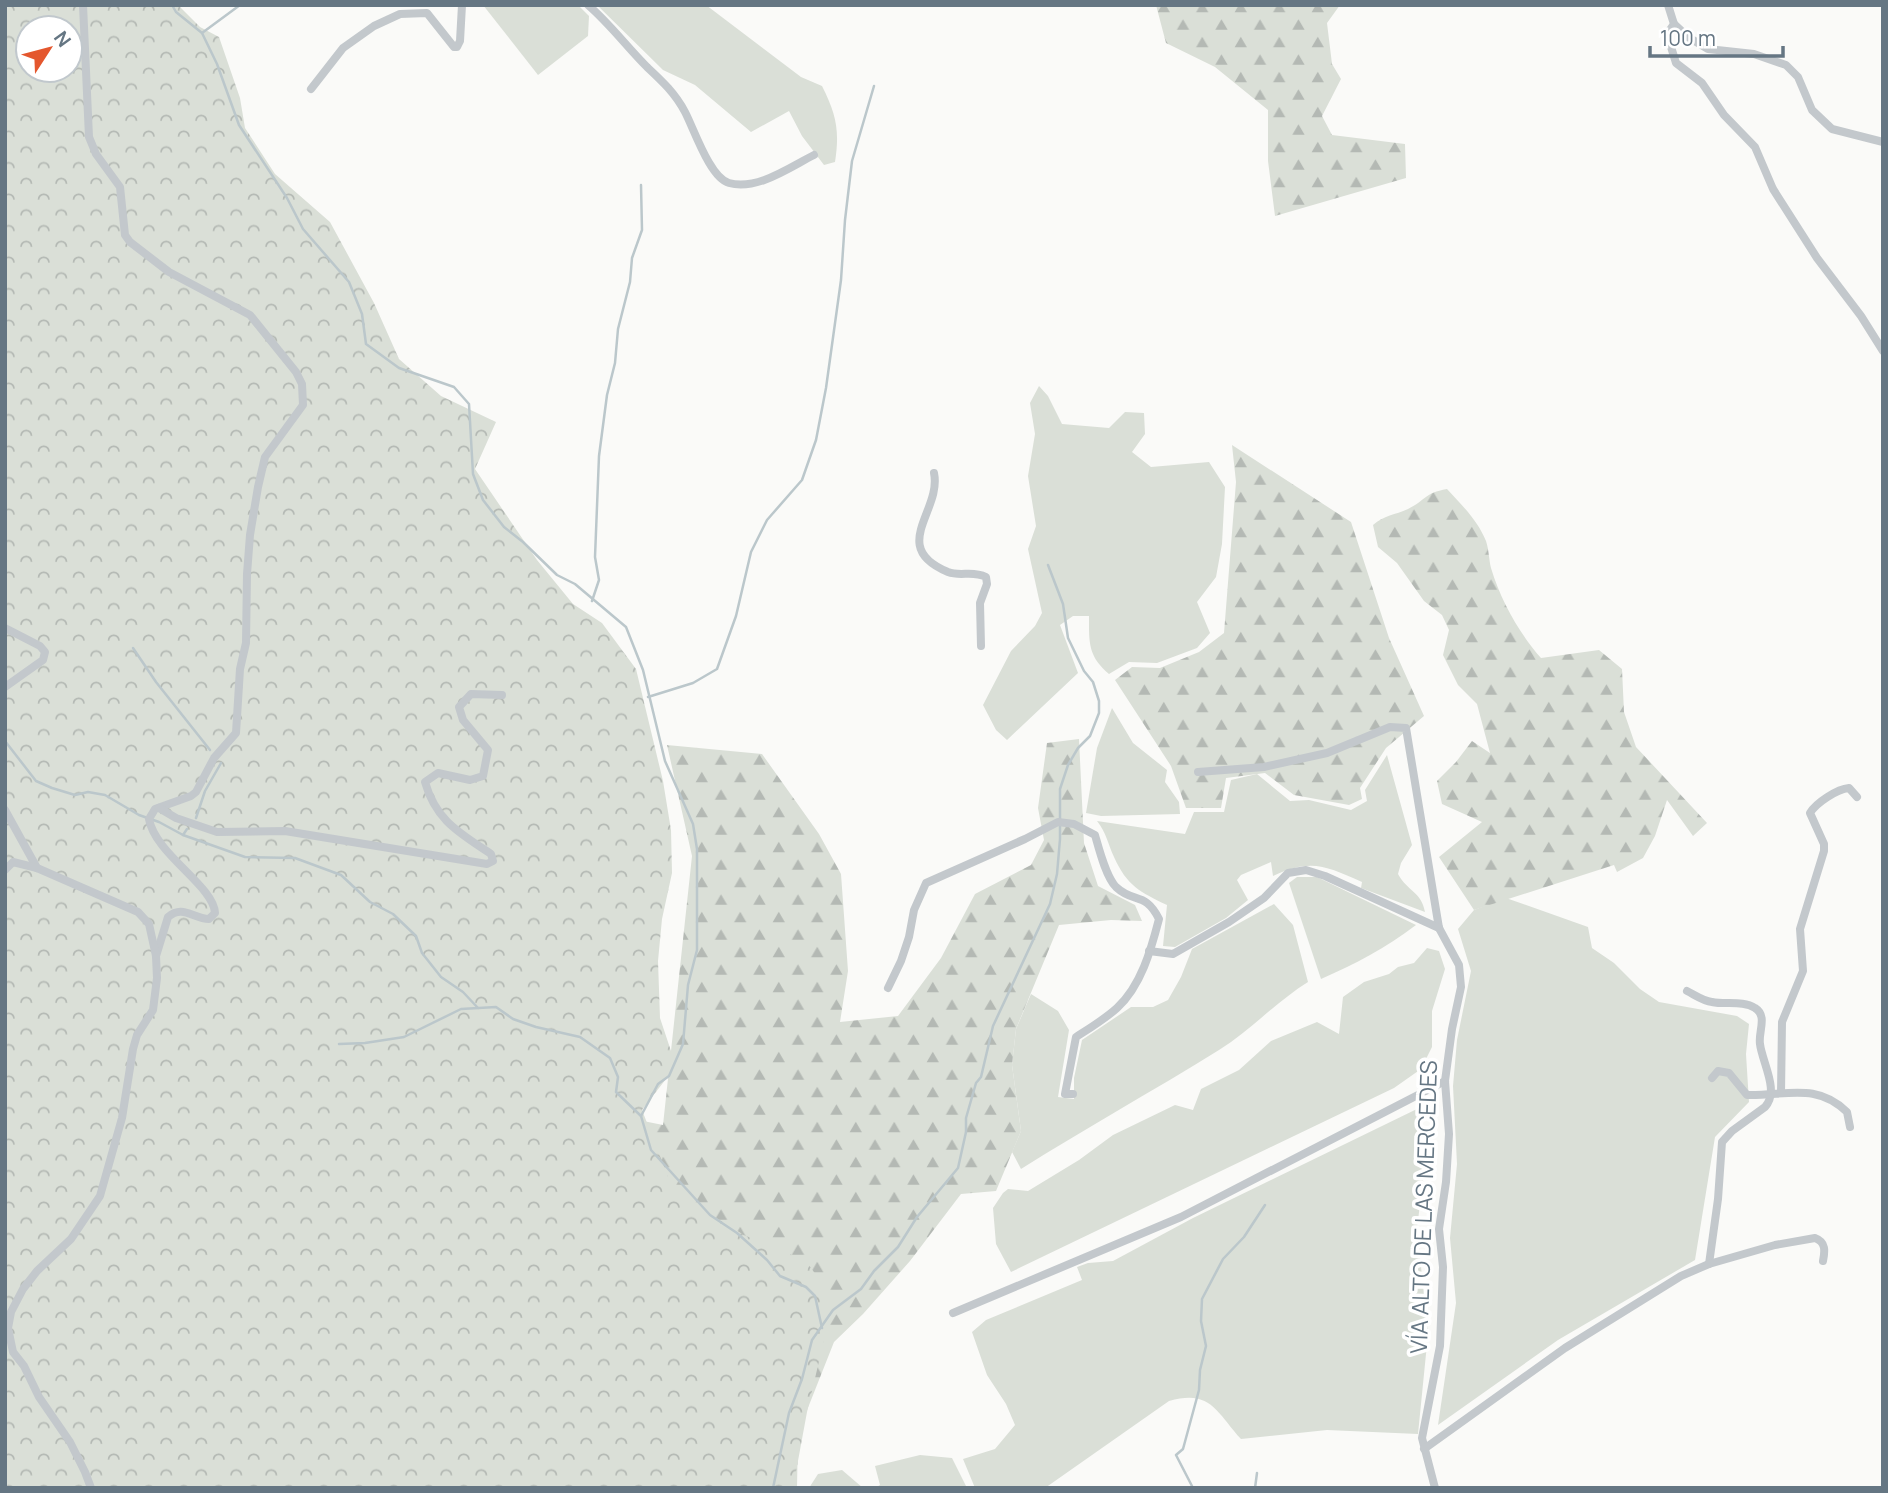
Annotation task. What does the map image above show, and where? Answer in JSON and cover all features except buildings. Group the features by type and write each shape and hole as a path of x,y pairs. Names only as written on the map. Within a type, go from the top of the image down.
{"street":[{"path":"83,5 89,137 96,154 120,187 125,234 138,250 169,272 250,315 296,372 304,394 303,405 265,457 258,487 250,535 246,643 240,669 236,733 214,758 196,792 187,799 159,808 151,814 149,820 152,831 184,871 208,894 214,904 215,913 209,919 185,911 173,913 165,924 156,956"},
{"path":"310,89 343,48 374,26 400,14 427,13 454,47 457,47 460,41 461,5"},
{"path":"588,5 668,86 684,110 711,165 724,181 732,184 750,183 769,178 814,155"},
{"path":"1668,5 1674,24 1688,37 1708,49 1754,54 1786,65 1798,77 1812,110 1832,129 1883,142"},
{"path":"1674,24 1667,34 1676,63 1702,83 1724,115 1755,147 1773,189 1816,258 1861,316 1883,351"},
{"path":"934,473 936,484 921,525 919,544 926,560 951,574 977,572 986,577 987,584 980,603 981,646"},
{"path":"5,628 40,646 45,652 43,660 5,687"},
{"path":"159,808 176,818 217,832 285,831 487,864 493,861 491,854 449,825 431,801 425,782 438,773 470,780 483,776 488,750 463,720 458,707 471,694 502,695"},
{"name":"VÍA ALTO DE LAS MERCEDES","path":"1198,772 1264,767 1327,753 1390,727 1406,729 1439,928 1460,965 1461,987 1445,1082 1449,1134 1439,1229 1443,1267 1440,1346 1422,1438 1435,1488"},
{"path":"1709,1264 1722,1142 1732,1131 1766,1107 1776,1093 1782,1022 1802,971 1800,929 1824,851 1824,844 1810,813 1814,807 1842,789 1849,788 1857,797"},
{"path":"5,810 37,868"},
{"path":"888,988 901,961 914,910 926,883 1058,822 1074,824 1095,835 1114,885 1127,895 1144,899 1153,907 1159,919 1141,975 1117,1008 1076,1037 1065,1084 1065,1094 1073,1094"},
{"path":"5,870 13,862 37,868 138,912 149,925 156,956 157,978 153,1010 137,1035 133,1049 122,1118 100,1196 71,1238 37,1271 23,1289 9,1322"},
{"path":"1149,951 1173,954 1229,922 1264,898 1281,878 1296,870 1313,871 1439,928"},
{"path":"1687,991 1708,1002 1751,1006 1759,1012 1762,1023 1760,1046 1776,1093"},
{"path":"1712,1078 1718,1071 1724,1070 1734,1077 1747,1095 1817,1093 1829,1097 1847,1112 1850,1127"},
{"path":"953,1313 1181,1217 1445,1082"},
{"path":"1424,1449 1565,1348 1671,1282 1709,1264 1774,1245 1815,1238 1821,1240 1825,1247 1823,1261"},
{"path":"5,1308 13,1352 24,1366 39,1397 70,1442 91,1488"}],"green space":[{"path":"5,5 178,5 200,27 219,37 240,98 245,128 275,174 330,222 374,303 399,359 441,396 496,422 475,469 537,560 573,604 602,623 636,669 663,781 671,830 672,873 662,919 658,961 660,1018 676,1066 642,1110 674,1192 744,1235 806,1261 824,1286 825,1336 793,1488 5,1488"},
{"path":"483,5 578,5 589,16 588,36 538,75"},
{"path":"597,5 706,5 801,77 822,86 836,122 835,162 824,165 802,136 789,111 751,132 695,85 663,70"},
{"path":"1156,5 1340,5 1327,23 1332,64 1341,79 1322,116 1332,135 1405,144 1406,178 1275,216 1268,161 1268,110 1215,67 1166,43"},
{"path":"1039,386 1048,396 1062,424 1109,428 1125,412 1144,413 1145,434 1132,452 1151,467 1209,462 1225,487 1222,544 1216,577 1197,602 1210,633 1197,648 1157,663 1129,662 1109,674 1093,655 1089,616 1073,616 1060,625 1078,673 1007,740 996,730 983,705 1011,651 1035,626 1042,613 1028,549 1036,526 1028,476 1035,434 1030,403"},
{"path":"1232,445 1351,522 1389,638 1424,716 1386,748 1360,788 1362,799 1349,805 1294,795 1265,773 1226,778 1221,808 1186,808 1171,766 1115,680 1132,667 1160,668 1199,652 1224,633 1236,482"},
{"path":"1447,489 1483,534 1491,568 1505,604 1541,658 1599,650 1622,669 1624,712 1636,747 1707,823 1693,836 1667,800 1655,836 1643,858 1617,872 1614,865 1474,910 1439,857 1482,822 1442,804 1437,781 1472,741 1490,753 1477,704 1458,685 1443,655 1449,630 1442,615 1424,601 1397,563 1378,547 1373,525 1385,517 1414,506 1429,495"},
{"path":"1112,708 1133,743 1167,770 1165,782 1179,802 1180,814 1101,816 1086,813 1097,748"},
{"path":"1079,739 1084,843 1098,886 1135,905 1142,921 1111,920 1059,925 1016,1029 1012,1065 1021,1131 996,1191 961,1194 910,1261 834,1342 798,1433 797,1488 660,1488 549,1102 663,1125 692,856 667,745 762,754 819,834 841,874 848,971 840,1022 898,1016 941,958 975,894 1031,865 1044,840 1038,808 1047,743"},
{"path":"1387,755 1412,845 1398,874 1417,895 1425,912 1361,888 1362,882 1328,868 1298,867 1273,876 1271,862 1241,875 1237,880 1248,900 1226,918 1175,947 1163,946 1167,905 1129,882 1097,821 1185,834 1194,812 1224,812 1231,780 1257,774 1290,801 1309,800 1351,810 1367,801 1365,790"},
{"path":"1297,877 1317,877 1416,925 1370,955 1321,979 1289,883"},
{"path":"1506,898 1588,927 1592,948 1614,963 1640,989 1659,1002 1737,1016 1749,1024 1746,1054 1749,1102 1715,1137 1695,1260 1558,1340 1438,1425 1456,1303 1450,1238 1457,1164 1453,1086 1457,1040 1471,971 1458,929 1474,910"},
{"path":"1274,904 1293,925 1308,982 1219,1050 1021,1169 1012,1152 1021,1131 1012,1065 1016,1029 1031,994 1058,1011 1069,1030 1058,1097 1074,1099 1074,1078 1082,1040 1131,1007 1153,1007 1168,1000 1192,949"},
{"path":"1427,948 1439,951 1445,969 1432,1011 1432,1047 1421,1069 1394,1088 1011,1272 996,1244 993,1208 1008,1189 1028,1191 1079,1160 1113,1135 1175,1105 1193,1110 1201,1089 1239,1070 1271,1041 1317,1022 1339,1034 1343,997 1364,982 1414,963"},
{"path":"1419,1108 1425,1165 1417,1228 1428,1334 1418,1434 1327,1430 1241,1439 1211,1405 1203,1400 1183,1398 1169,1401 1045,1488 975,1488 963,1459 995,1449 1015,1425 1006,1404 987,1375 972,1332 986,1320 1082,1280 1077,1267 1088,1263 1113,1261 1193,1218"},
{"path":"920,1455 952,1458 967,1488 875,1488 880,1485 875,1466"},
{"path":"842,1470 863,1488 809,1488 818,1474"}],"waterway":[{"path":"172,5 176,12 202,33 217,64 239,125 287,198 303,229 349,282 362,314 366,344 399,368 454,387 469,404 473,474 483,500 504,527 557,575 575,584 626,627 643,670 665,761 693,824 697,849 697,950 688,985 683,1044 669,1076 658,1084 641,1116 651,1150 710,1215 737,1233 767,1260 780,1276 806,1287 815,1296 822,1328"},
{"path":"202,33 240,5"},
{"path":"648,697 693,683 717,669 736,616 751,552 767,520 802,480 816,440 826,388 841,280 852,161 874,86"},
{"path":"592,601 599,580 595,557 599,456 618,329 630,282 632,258 642,230 641,185"},
{"path":"773,1488 789,1413 802,1379 812,1340 833,1310 861,1289 874,1271 898,1247 917,1217 958,1168 966,1132 966,1118 976,1083 981,1077 993,1026 1050,904 1057,874 1060,789 1068,765 1078,748 1090,736 1099,713 1099,701 1093,682 1084,671 1068,638 1063,604 1048,565"},
{"path":"133,648 156,682 210,750"},
{"path":"5,741 36,781 52,788 75,795 88,792 105,795 139,815 183,835 245,857 295,858 341,875 370,902 393,914 416,936 422,953 441,977 463,992 478,1008"},
{"path":"196,818 205,791 221,763"},
{"path":"183,835 187,829"},
{"path":"339,1044 404,1037 461,1009 496,1007 513,1019 580,1037 610,1058 618,1077 616,1092 641,1116"},
{"path":"1193,1488 1176,1455 1183,1449 1199,1390 1200,1370 1206,1346 1201,1321 1202,1299 1223,1259 1244,1237 1265,1205"},
{"path":"1255,1488 1257,1473"}]}
